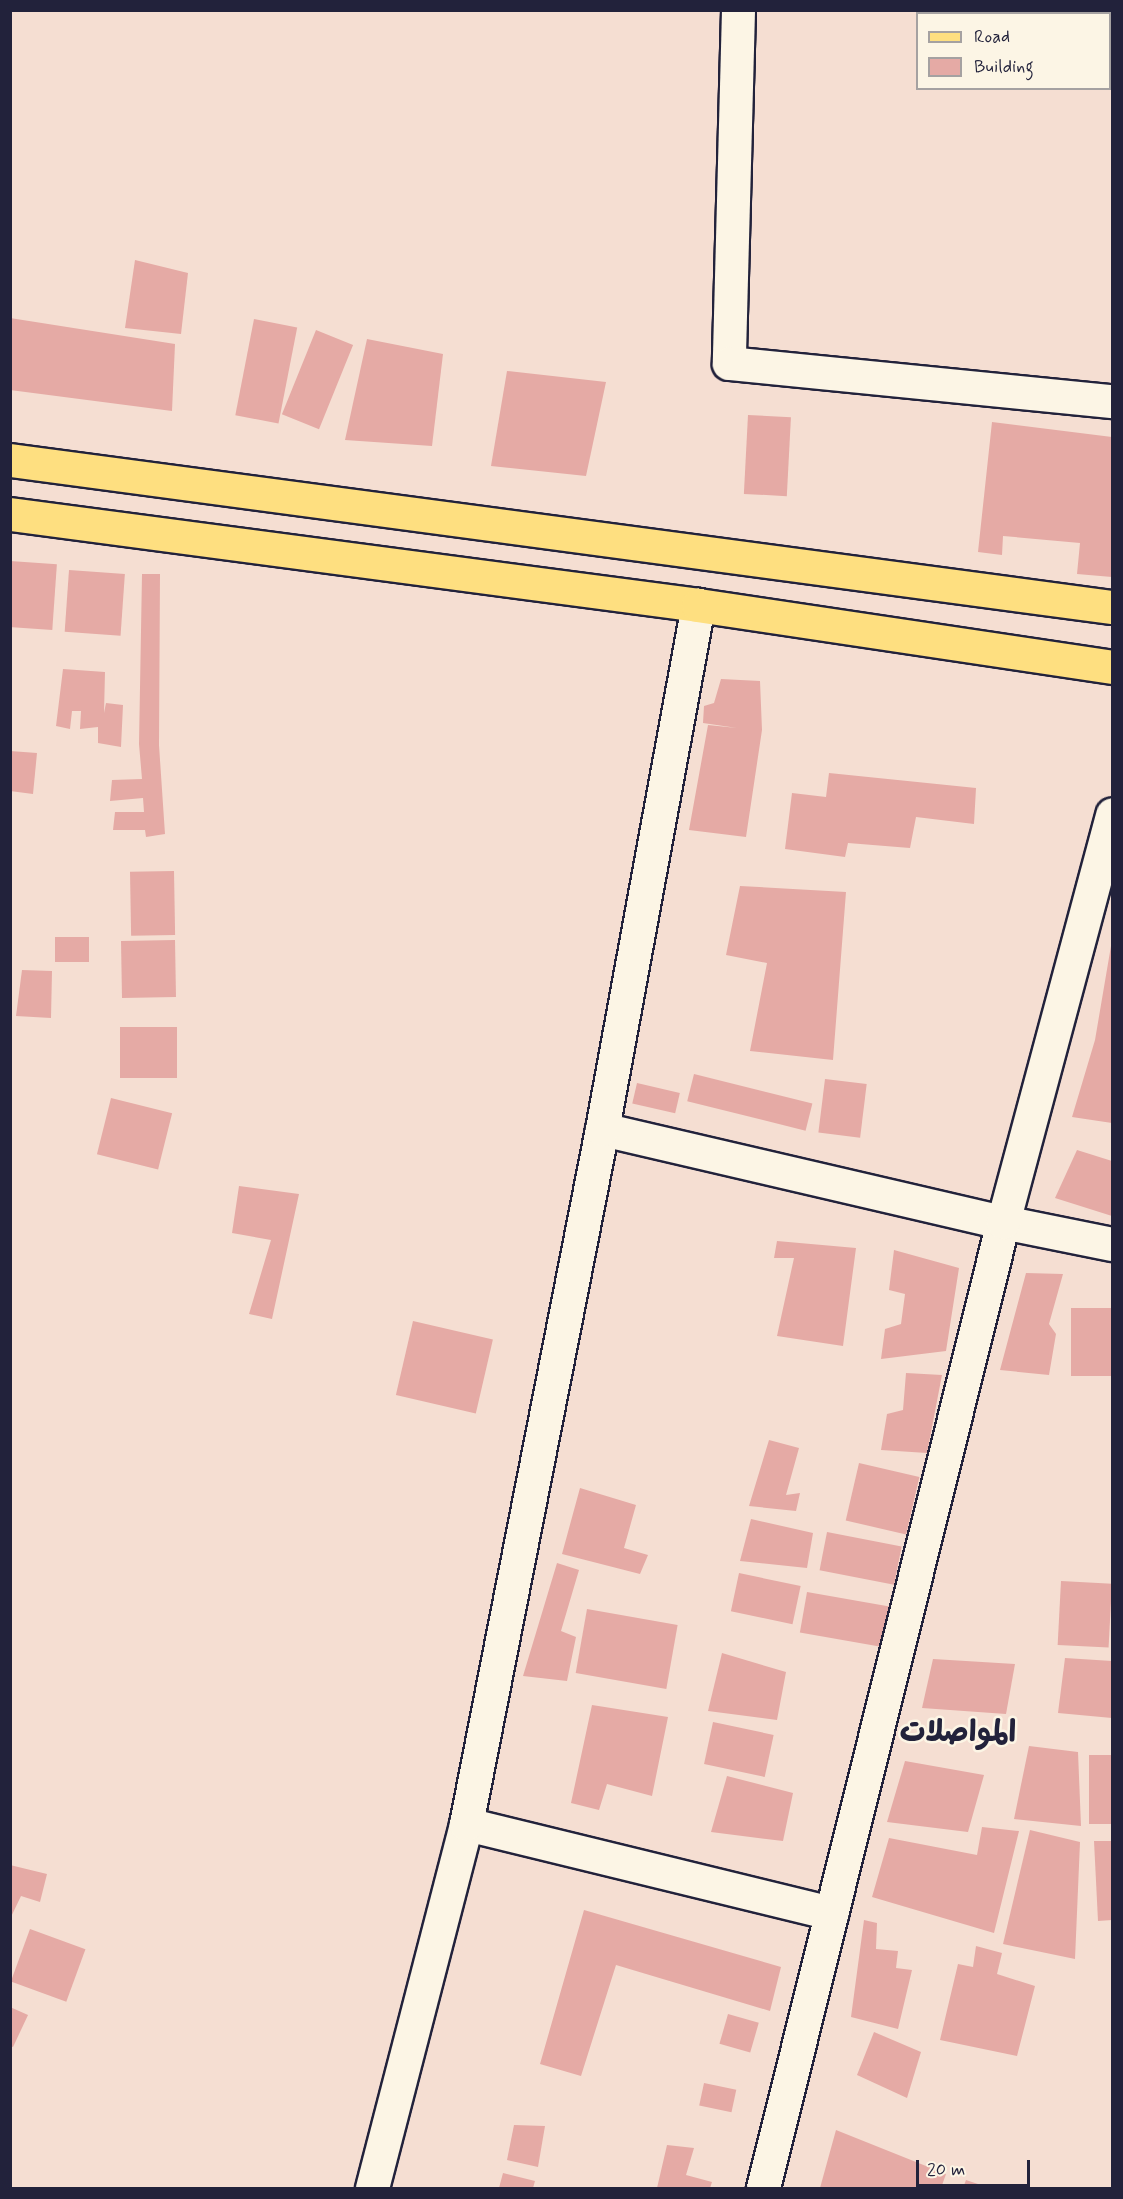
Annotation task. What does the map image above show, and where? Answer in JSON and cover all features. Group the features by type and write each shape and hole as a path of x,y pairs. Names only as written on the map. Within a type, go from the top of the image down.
{"main road":[{"path":"10,460 1113,607"},
{"path":"10,514 698,605 1113,667"}],"street":[{"path":"738,10 729,363 1113,401"},
{"path":"372,2188 466,1824 603,1129 698,605"},
{"path":"763,2188 1003,1222 1113,814"},
{"path":"603,1129 1003,1222 1113,1244"},
{"path":"466,1824 831,1913"}],"building":[{"path":"135,260 188,273 181,334 125,328"},
{"path":"10,318 175,344 172,411 10,390"},
{"path":"254,319 297,327 278,424 235,415"},
{"path":"316,330 353,345 319,429 282,414"},
{"path":"367,339 443,354 432,446 345,440"},
{"path":"507,371 606,382 586,476 491,466"},
{"path":"748,415 791,417 787,496 744,494"},
{"path":"992,422 1112,437 1112,577 1077,574 1080,543 1003,536 1002,555 978,552"},
{"path":"10,561 57,564 52,630 10,627"},
{"path":"69,570 125,574 121,636 65,632"},
{"path":"142,574 160,574 159,745 165,834 146,837 145,830 113,830 115,812 144,812 143,798 110,801 112,780 142,779 139,744"},
{"path":"63,669 105,672 104,713 106,703 123,705 121,747 98,743 98,727 80,729 81,711 72,711 70,729 56,726"},
{"path":"721,679 760,681 762,730 746,837 689,830 708,725 737,728 703,723 704,706 714,703"},
{"path":"10,751 37,753 33,794 10,791"},
{"path":"829,773 976,788 974,824 916,817 910,848 848,843 845,857 785,849 792,793 826,797"},
{"path":"174,871 175,935 131,936 130,872"},
{"path":"740,886 846,892 833,1060 750,1051 767,963 726,955"},
{"path":"55,937 89,937 89,962 55,962"},
{"path":"175,940 176,997 122,998 121,941"},
{"path":"1112,940 1112,1123 1072,1117 1095,1040"},
{"path":"22,970 52,971 51,1018 16,1016"},
{"path":"120,1027 177,1027 177,1078 120,1078"},
{"path":"694,1074 812,1104 806,1131 687,1101"},
{"path":"825,1079 867,1084 860,1138 818,1133"},
{"path":"637,1083 680,1093 675,1113 632,1103"},
{"path":"111,1098 172,1113 158,1170 97,1154"},
{"path":"1077,1150 1112,1161 1112,1216 1055,1198"},
{"path":"239,1186 299,1194 272,1319 249,1314 271,1240 232,1233"},
{"path":"777,1241 856,1248 843,1346 777,1336 794,1258 774,1258"},
{"path":"894,1250 959,1268 946,1351 881,1359 885,1329 901,1324 905,1294 889,1290"},
{"path":"1026,1273 1063,1274 1049,1324 1056,1334 1049,1375 1000,1370"},
{"path":"1071,1308 1112,1308 1112,1376 1071,1376"},
{"path":"413,1321 493,1339 476,1413 396,1395"},
{"path":"906,1373 942,1375 927,1453 881,1450 887,1414 903,1410"},
{"path":"769,1440 799,1448 786,1495 800,1493 796,1511 749,1506"},
{"path":"859,1463 919,1477 906,1534 846,1520"},
{"path":"580,1488 636,1505 624,1548 648,1555 640,1574 562,1554"},
{"path":"751,1519 813,1533 807,1568 740,1561"},
{"path":"827,1532 902,1547 894,1585 820,1570"},
{"path":"557,1563 579,1570 561,1631 576,1637 567,1681 523,1676"},
{"path":"739,1573 801,1586 793,1624 731,1611"},
{"path":"1061,1581 1112,1584 1109,1648 1058,1645"},
{"path":"807,1592 894,1607 887,1648 800,1632"},
{"path":"587,1609 678,1625 666,1689 576,1673"},
{"path":"722,1653 786,1672 777,1720 708,1711"},
{"path":"1065,1658 1112,1661 1112,1718 1058,1713"},
{"path":"933,1659 1015,1664 1006,1714 922,1708"},
{"path":"592,1705 668,1717 652,1796 607,1784 599,1810 571,1803"},
{"path":"713,1722 774,1735 765,1777 704,1764"},
{"path":"1029,1746 1078,1752 1081,1826 1014,1819"},
{"path":"1089,1755 1112,1755 1112,1824 1089,1824"},
{"path":"905,1761 984,1775 968,1832 887,1822"},
{"path":"727,1776 793,1793 783,1841 711,1832"},
{"path":"982,1827 1019,1831 994,1933 872,1897 889,1838 977,1855"},
{"path":"1030,1830 1080,1842 1075,1959 1003,1944"},
{"path":"1094,1841 1112,1841 1112,1920 1098,1921"},
{"path":"10,1865 47,1874 40,1902 21,1896 10,1919"},
{"path":"584,1910 781,1967 770,2011 616,1965 581,2076 540,2064"},
{"path":"864,1920 877,1923 876,1949 898,1951 896,1968 912,1970 898,2029 851,2017"},
{"path":"30,1929 85,1949 66,2002 11,1982"},
{"path":"976,1946 1002,1953 997,1974 1035,1986 1017,2056 940,2040 958,1964 973,1967"},
{"path":"10,2007 28,2015 13,2047 10,2046"},
{"path":"728,2014 759,2023 750,2053 719,2044"},
{"path":"874,2032 921,2052 907,2098 857,2075"},
{"path":"704,2083 736,2090 731,2112 699,2105"},
{"path":"514,2125 545,2126 538,2167 507,2160"},
{"path":"836,2130 946,2174 941,2188 820,2188"},
{"path":"667,2145 694,2148 686,2175 712,2182 710,2188 657,2188"},
{"path":"503,2173 535,2181 533,2188 499,2188"},
{"path":"966,2180 990,2188 963,2188"}],"district":[{"name":"المواصلات","path":"958,1733"}]}
